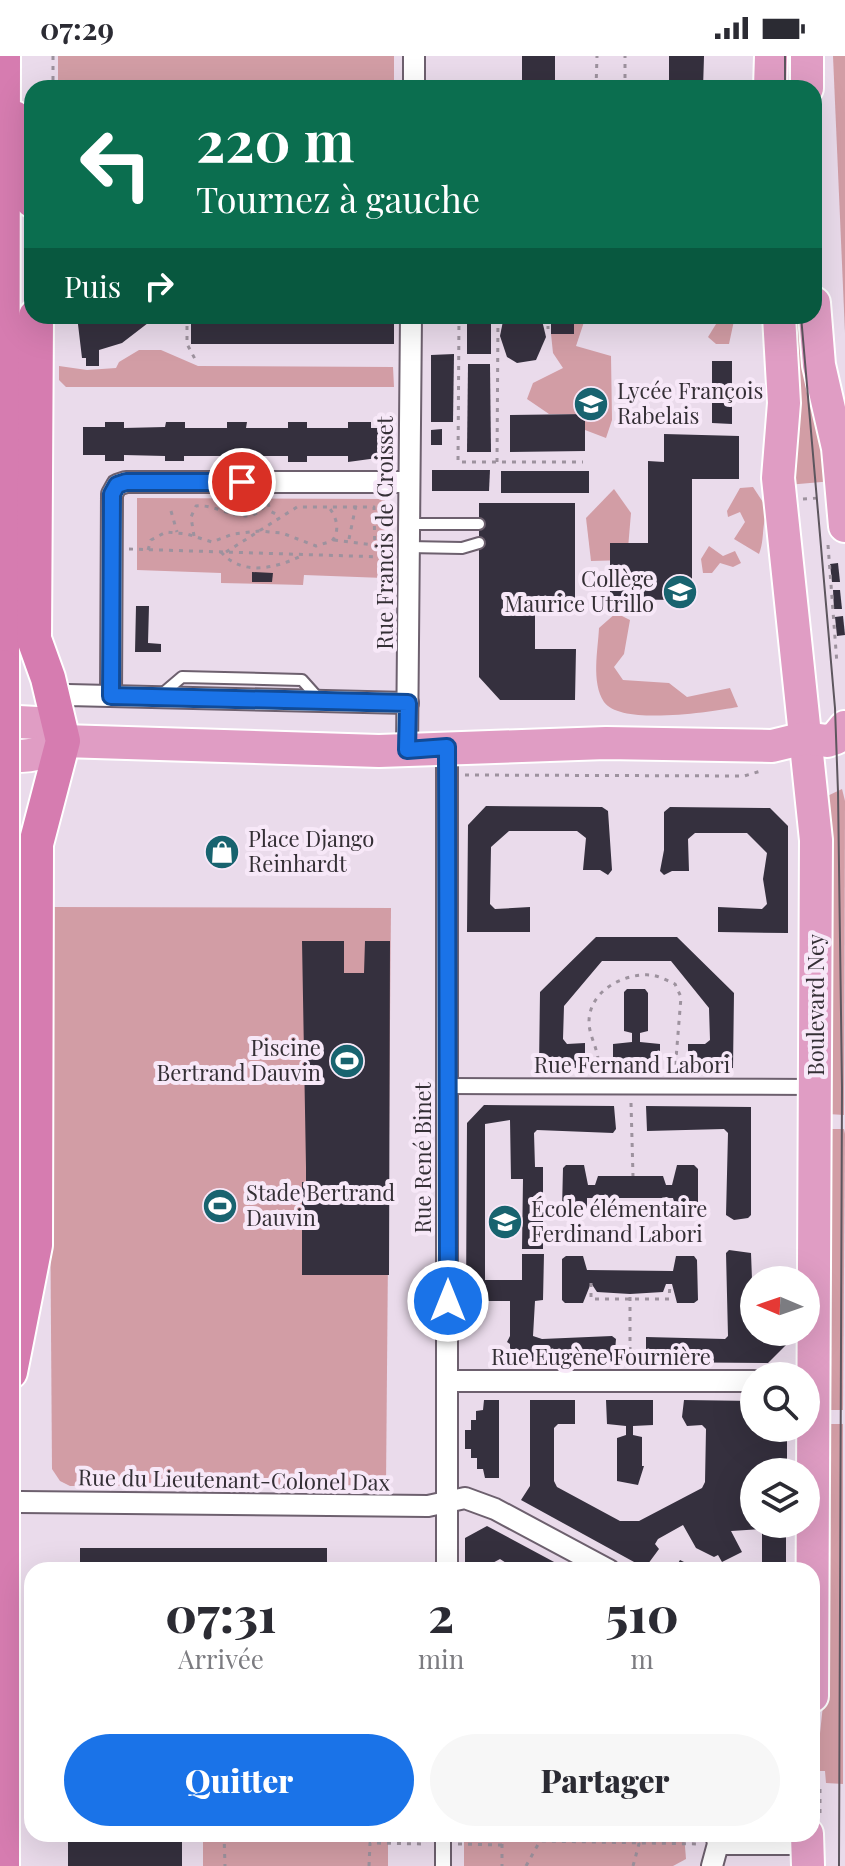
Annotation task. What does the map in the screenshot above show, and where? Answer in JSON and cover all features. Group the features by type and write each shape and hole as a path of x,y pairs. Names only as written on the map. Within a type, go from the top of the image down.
{"highway":[{"path":"3,68 24,151"},
{"path":"2,1866 3,68"},
{"path":"4,1404 35,1245 36,844 52,723 34,639 36,324"}],"main road":[{"path":"770,80 771,56"},
{"path":"807,56 807,80"},
{"name":"Boulevard Ney","path":"779,324 784,403 778,478 816,840 817,1087 810,1362"},
{"path":"816,324 819,365 838,448 836,535"},
{"path":"805,738 825,712 835,708 845,710"},
{"path":"0,721 407,750 606,743 772,746 805,738 827,741 836,738 845,727"},
{"path":"0,756 43,755 52,723"},
{"name":"Boulevard Ney","path":"811,1442 812,1562"}],"street":[{"path":"414,56 414,80"},
{"name":"Rue Francis de Croisset","path":"407,750 411,324"},
{"path":"111,696 112,494 117,485 126,482 409,482"},
{"path":"52,723 68,695 158,697 281,693 320,701 408,703"},
{"name":"Rue René Binet","path":"447,747 447,1562"},
{"name":"Rue Fernand Labori","path":"447,1086 817,1087"},
{"name":"Rue Eugène Fournière","path":"448,1381 740,1381"},
{"name":"Rue du Lieutenant-Colonel Dax","path":"20,1502 428,1506 465,1498 495,1509 594,1562"},
{"path":"443,1842 443,1866"},
{"path":"712,1866 716,1842"}],"lane":[{"path":"409,524 479,524"},
{"path":"408,547 462,548 479,543"},
{"path":"158,697 182,677 256,679 281,693"},
{"path":"256,679 281,693"}],"path":[{"path":"53,56 53,80"},
{"path":"596,80 597,56"},
{"path":"625,56 625,80"},
{"path":"187,324 187,344 195,359"},
{"path":"459,324 458,462 583,462"},
{"path":"497,462 498,324"},
{"path":"548,324 548,329"},
{"path":"271,482 270,511 281,516"},
{"path":"796,499 824,497"},
{"path":"194,536 191,517 196,506 241,516 260,512 268,503"},
{"path":"226,552 281,516 304,506 330,509 374,507 375,556"},
{"path":"349,539 355,507"},
{"path":"330,509 337,525 334,540"},
{"path":"171,511 177,532"},
{"path":"148,550 157,536 177,532 212,542 233,534 259,531 282,533 318,546 349,539 374,545"},
{"path":"836,535 837,664"},
{"path":"212,542 212,552"},
{"path":"318,546 318,555"},
{"path":"129,549 384,557"},
{"path":"221,552 232,563 255,568 278,565 304,554"},
{"path":"599,1068 599,1051 588,1025 591,1003 608,986 653,975 675,984 681,997 675,1071"},
{"path":"631,1116 633,1176"},
{"path":"591,1283 591,1299 630,1296 669,1299 670,1284"},
{"path":"630,1296 630,1362"},
{"path":"224,1842 225,1866"},
{"path":"369,1866 370,1843 388,1842"},
{"path":"472,1842 502,1845 502,1866"},
{"path":"526,1866 539,1842"},
{"path":"573,1842 670,1842"},
{"path":"633,1866 639,1844"}],"shaded area":[{"path":"58,56 394,56 394,80 58,80"},
{"path":"833,56 845,56 845,333"},
{"path":"574,324 583,324 576,346 611,356 612,420 606,438 585,430 585,414 549,414 527,399 533,383 563,368 553,353 551,334 573,334"},
{"path":"716,324 733,324 729,344 716,344 708,337"},
{"path":"786,324 807,324 833,481 787,485"},
{"path":"139,350 161,350 198,366 393,367 394,387 66,387 59,380 59,366 87,370 116,368 119,362"},
{"path":"753,487 768,510 759,554 734,539 745,522 740,512 728,517 727,511 740,488"},
{"path":"614,489 631,513 627,560 591,561 586,518"},
{"path":"137,498 385,499 384,578 304,575 303,585 221,583 221,573 137,570"},
{"path":"709,546 723,556 735,551 741,563 733,567 720,563 712,573 703,573 701,559"},
{"path":"616,613 630,620 624,654 614,667 623,680 669,683 687,697 730,688 738,707 666,715 628,714 613,709 600,694 596,666 599,628"},
{"path":"842,789 845,801 844,1115 828,1114 821,799"},
{"name":"Stade Bertrand Dauvin","path":"48,907 391,908 386,1485 70,1486 60,1481 52,1469"},
{"path":"827,1129 844,1129 845,1134 843,1410 828,1410"},
{"path":"827,1424 843,1424 843,1784 826,1783 825,1771 820,1771"},
{"path":"203,1842 388,1842 388,1866 203,1866"},
{"path":"464,1842 685,1842 686,1859 673,1866 464,1866"}],"building":[{"path":"522,56 555,56 555,80 522,80"},
{"path":"669,56 704,56 703,80 669,80"},
{"path":"78,324 147,324 122,343 99,350 99,366 86,366 86,358 82,358"},
{"path":"191,324 394,324 394,344 191,344"},
{"path":"467,324 491,324 491,354 467,354"},
{"path":"502,324 543,324 546,337 536,360 517,363 507,357 500,336"},
{"path":"551,324 574,324 574,334 551,334"},
{"path":"454,354 453,422 431,422 431,355"},
{"path":"712,361 732,361 732,424 712,423"},
{"path":"468,364 490,364 491,452 467,452"},
{"path":"585,414 585,451 510,452 510,415"},
{"path":"105,422 124,422 124,428 165,427 166,422 185,422 185,428 227,428 227,422 247,422 246,428 288,428 288,422 307,422 307,428 348,428 348,422 371,422 371,428 392,428 392,456 348,462 348,456 307,456 307,462 288,462 288,456 246,456 246,461 227,462 227,456 184,456 184,461 165,461 165,456 124,455 124,461 105,461 105,455 83,455 83,427 105,427"},
{"path":"442,429 442,445 431,445 431,430"},
{"path":"664,434 739,436 739,479 692,479 692,581 675,581 675,600 610,599 610,543 648,543 648,461 664,462"},
{"path":"432,470 490,470 489,491 432,491"},
{"path":"501,471 589,471 589,493 501,493"},
{"path":"479,503 575,503 575,603 535,603 535,649 576,649 575,700 500,700 479,677"},
{"path":"838,563 840,582 832,582 830,564"},
{"path":"252,572 273,573 272,582 252,582"},
{"path":"833,590 840,590 842,609 834,609"},
{"path":"136,606 149,606 148,643 161,644 161,652 135,652"},
{"path":"843,616 845,635 837,636 835,617"},
{"path":"486,806 602,807 608,811 612,870 608,875 600,870 583,870 586,838 577,831 509,831 491,847 490,904 495,909 530,907 530,932 467,932 468,825"},
{"path":"670,807 770,808 788,826 788,933 718,932 718,907 762,909 767,904 763,879 767,853 747,833 695,833 688,839 689,871 672,871 664,875 660,871 664,850 664,812"},
{"path":"596,937 677,937 734,993 733,1068 688,1068 688,1044 705,1044 710,1040 709,1008 671,961 602,961 564,1006 563,1039 567,1044 585,1043 585,1068 539,1067 540,992"},
{"path":"302,941 344,941 344,973 364,973 365,941 390,941 389,1275 302,1275 302,1182 306,1182 306,1167"},
{"path":"627,989 645,989 648,993 648,1031 640,1033 640,1042 660,1044 660,1068 613,1068 613,1044 632,1042 632,1033 624,1031 624,992"},
{"path":"484,1105 614,1106 616,1129 613,1133 537,1130 534,1133 535,1167 543,1167 543,1249 522,1249 523,1179 511,1179 510,1120 485,1124 485,1280 522,1280 522,1254 544,1254 543,1300 535,1301 533,1336 542,1339 612,1336 616,1339 614,1362 510,1362 510,1344 507,1342 510,1336 510,1301 466,1301 467,1123"},
{"path":"646,1106 751,1107 751,1215 748,1218 734,1220 726,1215 728,1133 724,1129 647,1131"},
{"path":"566,1165 584,1165 588,1185 595,1185 598,1176 663,1176 666,1185 672,1185 677,1165 694,1165 698,1169 698,1209 677,1212 673,1198 587,1198 587,1209 583,1212 566,1212 562,1209 563,1168"},
{"path":"729,1250 751,1253 751,1266 740,1266 740,1346 785,1346 769,1362 646,1362 646,1337 725,1339 728,1336 726,1253"},
{"path":"566,1256 583,1256 587,1270 673,1271 676,1256 694,1256 697,1260 698,1300 694,1303 677,1303 672,1284 666,1284 663,1292 630,1294 597,1292 591,1283 583,1303 565,1303 562,1300 562,1259"},
{"path":"484,1400 499,1400 499,1478 485,1478 483,1469 477,1469 477,1458 471,1458 471,1449 465,1449 465,1430 471,1430 471,1420 476,1420 476,1411 483,1410"},
{"path":"530,1400 575,1400 575,1424 558,1424 554,1428 554,1481 557,1487 620,1521 639,1521 702,1488 705,1482 706,1429 702,1425 687,1426 682,1417 684,1400 740,1401 740,1442 787,1442 787,1458 740,1458 740,1530 731,1531 742,1552 722,1562 718,1555 714,1557 696,1548 683,1525 658,1539 655,1544 659,1549 649,1562 634,1562 521,1500 530,1486"},
{"path":"606,1400 653,1400 653,1425 633,1426 633,1435 642,1437 644,1466 638,1485 617,1481 617,1438 626,1435 626,1426 607,1424"},
{"path":"487,1526 554,1562 505,1562 500,1559 494,1562 465,1562 465,1538"},
{"path":"762,1538 786,1538 786,1562 762,1562"},
{"path":"80,1548 327,1548 327,1562 80,1562"},
{"path":"68,1842 182,1842 182,1866 68,1866"}],"tram line":[{"path":"785,56 785,80"},
{"path":"802,324 835,708 838,792 842,1087 839,1866"}],"place":[{"name":"Lycée François Rabelais","path":"591,404"},
{"name":"Collège Maurice Utrillo","path":"680,592"},
{"name":"Place Django Reinhardt","path":"222,852"},
{"name":"Piscine Bertrand Dauvin","path":"347,1061"},
{"name":"Stade Bertrand Dauvin","path":"220,1206"},
{"name":"École élémentaire Ferdinand Labori","path":"505,1222"}],"route":[{"path":"242,482 126,482 117,485 112,494 111,696 408,703 407,750 447,747 448,1301"}]}
